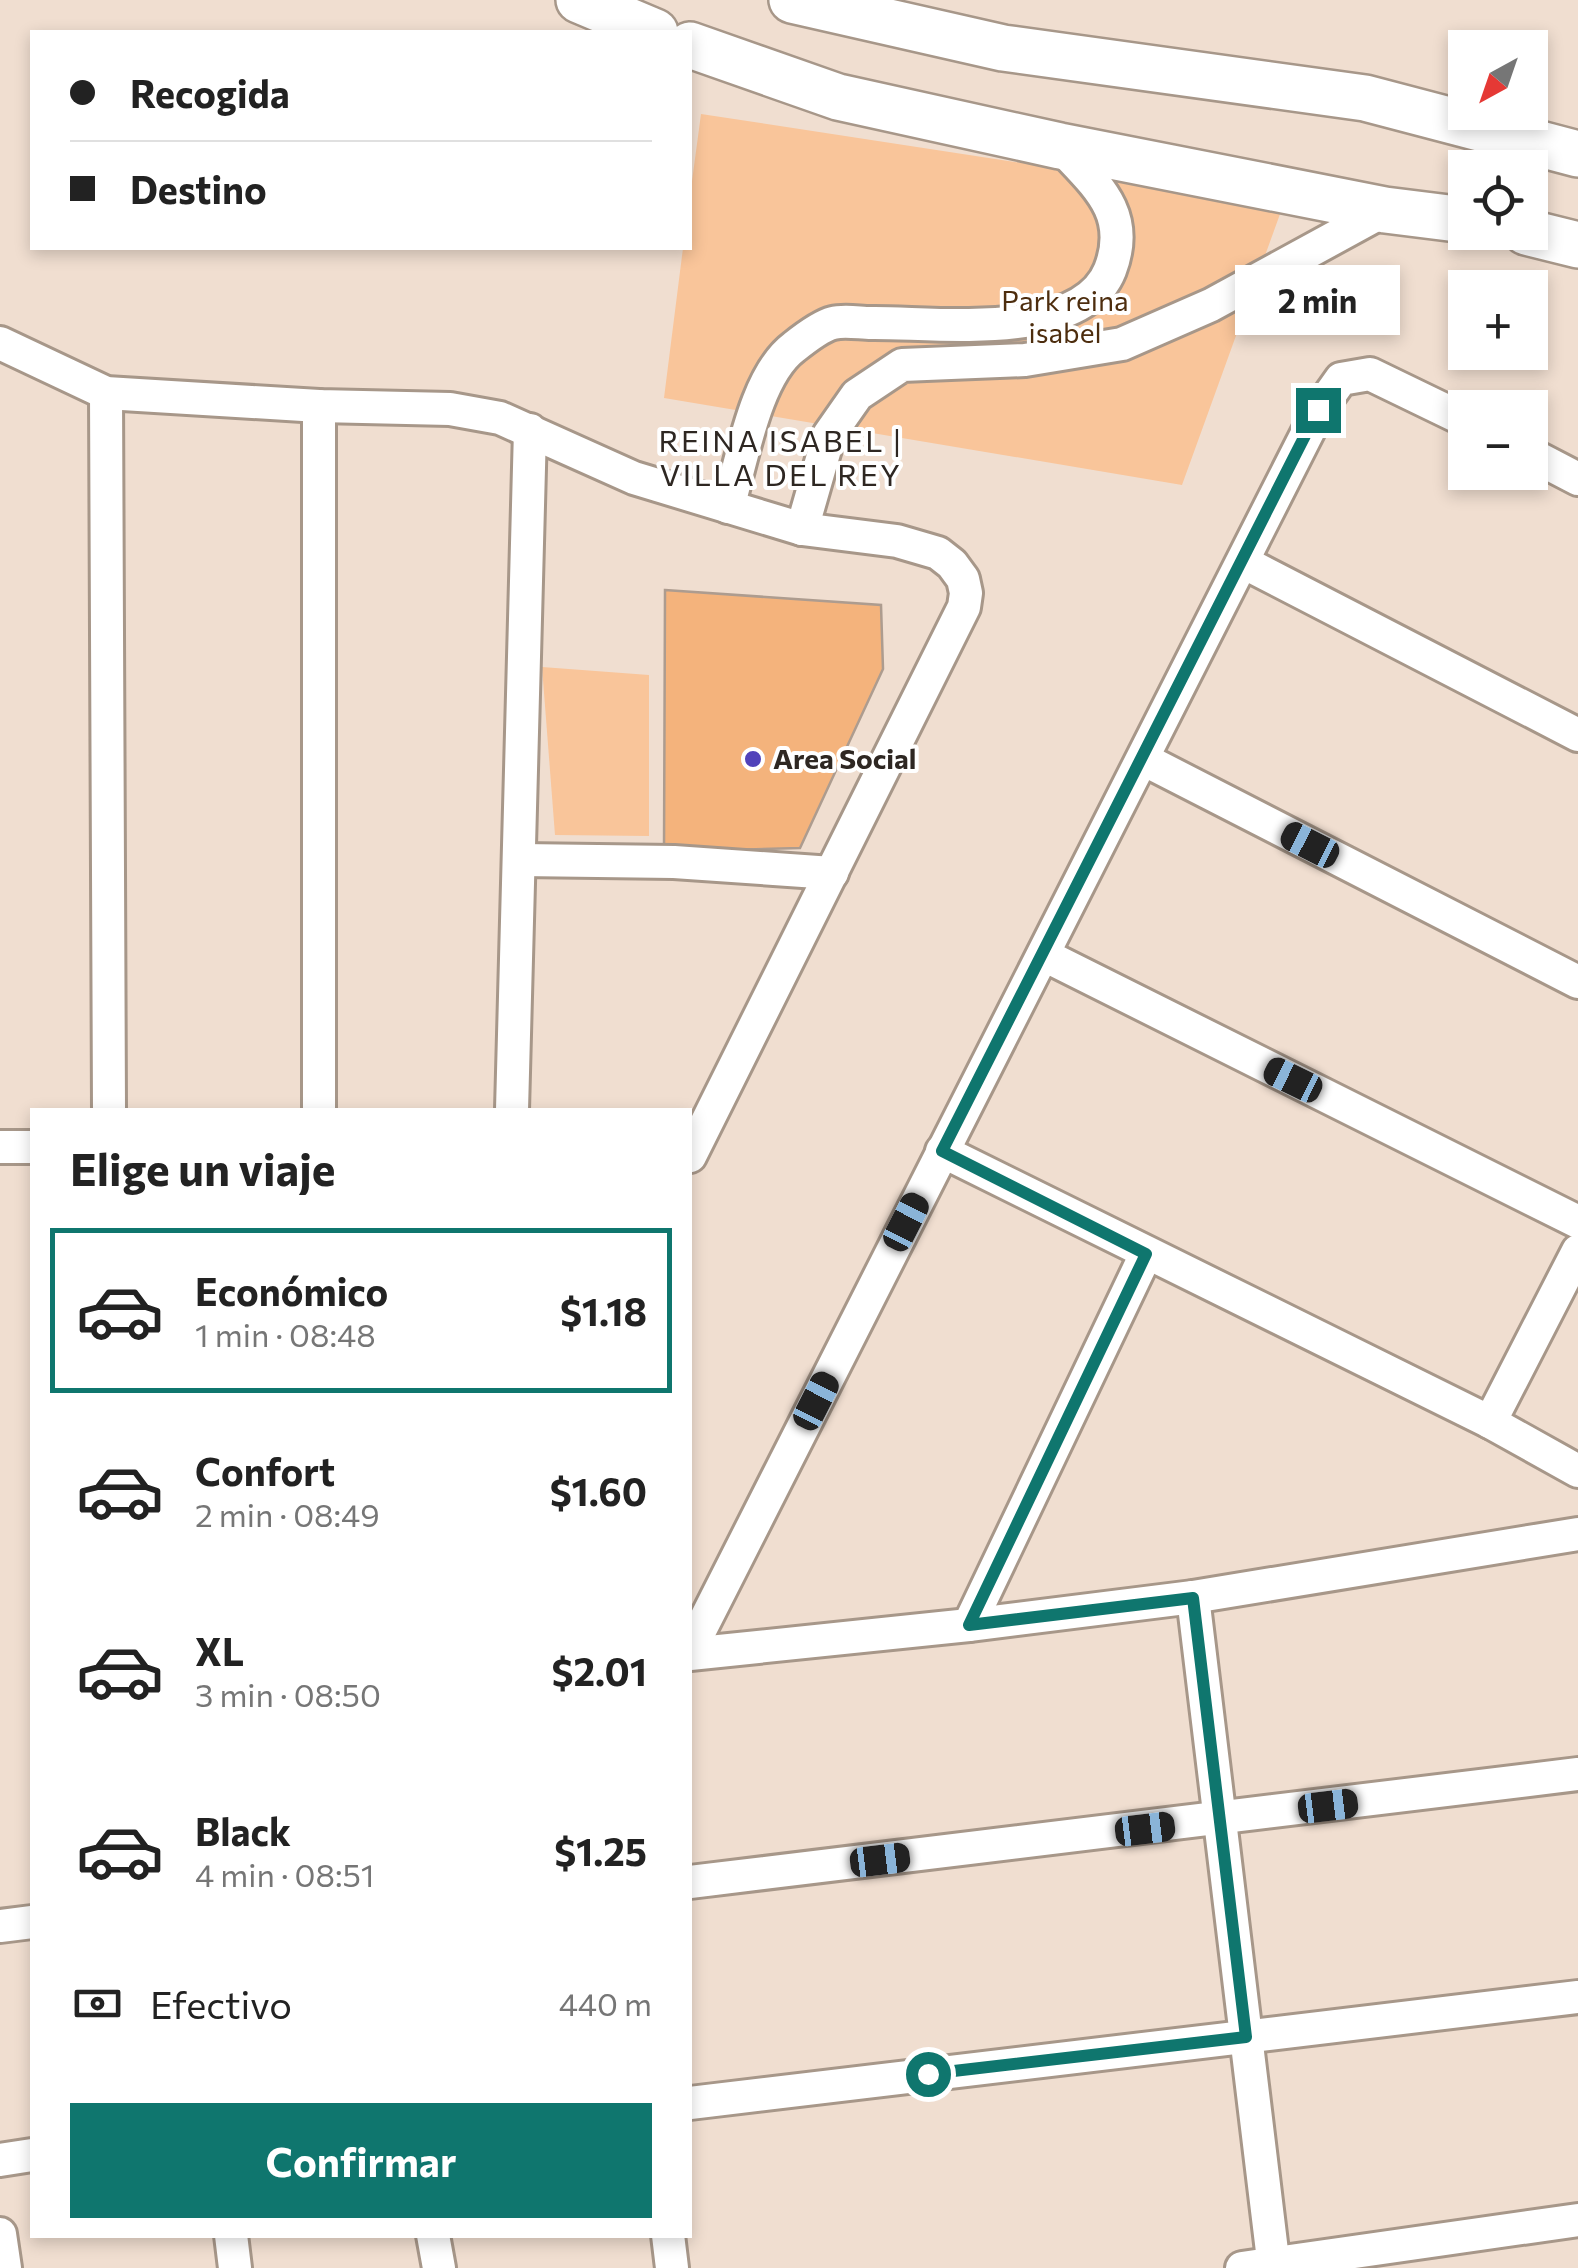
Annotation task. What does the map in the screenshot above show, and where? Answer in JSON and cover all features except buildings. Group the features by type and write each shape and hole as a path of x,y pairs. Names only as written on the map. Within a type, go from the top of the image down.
{"street":[{"path":"579,0 651,30"},
{"path":"792,0 1003,48 1364,98 1578,154"},
{"path":"692,46 838,97 1060,146 1385,210 1448,218"},
{"path":"728,506 770,376 791,349 832,323 1037,321 1079,305 1105,282 1118,250 1117,218 1094,183 1060,146"},
{"path":"802,529 829,436 857,395 902,365 1025,360 1122,344 1211,305 1385,210"},
{"path":"1548,238 1578,246"},
{"path":"0,342 106,394 450,409 500,418 634,478 802,529 897,541 938,553 952,564 963,579 964,607 692,1152"},
{"path":"692,1648 1318,410 1341,379 1370,374 1448,412"},
{"path":"106,394 108,1108"},
{"path":"318,406 318,1108"},
{"path":"512,1108 530,430"},
{"path":"1548,463 1578,479"},
{"path":"1242,562 1578,735"},
{"path":"1143,759 1578,982"},
{"path":"521,860 674,862 832,874"},
{"path":"1044,955 1578,1222"},
{"path":"0,1147 30,1147"},
{"path":"942,1151 1490,1422 1578,1471"},
{"path":"1490,1422 1578,1251"},
{"path":"969,1625 1146,1254"},
{"path":"692,1652 1193,1598 1578,1534"},
{"path":"1193,1598 1246,2037 1263,2267 1578,2220"},
{"path":"692,1882 1578,1774"},
{"path":"0,1926 30,1922"},
{"path":"692,2103 1578,1997"},
{"path":"0,2160 30,2155"},
{"path":"0,2234 5,2268"},
{"path":"230,2238 235,2268"},
{"path":"434,2238 439,2268"},
{"path":"668,2238 672,2268"}],"green space":[{"name":"Park reina isabel","path":"701,114 1284,203 1182,485 664,398 683,250 692,250 692,181"},
{"path":"542,667 649,675 649,836 555,835"}],"place":[{"name":"Area Social","path":"753,759"}],"district":[{"name":"REINA ISABEL | VILLA DEL REY","path":"781,459"}],"route":[{"path":"928,2074 1246,2037 1193,1598 969,1625 1146,1254 942,1151 1318,410"}]}
